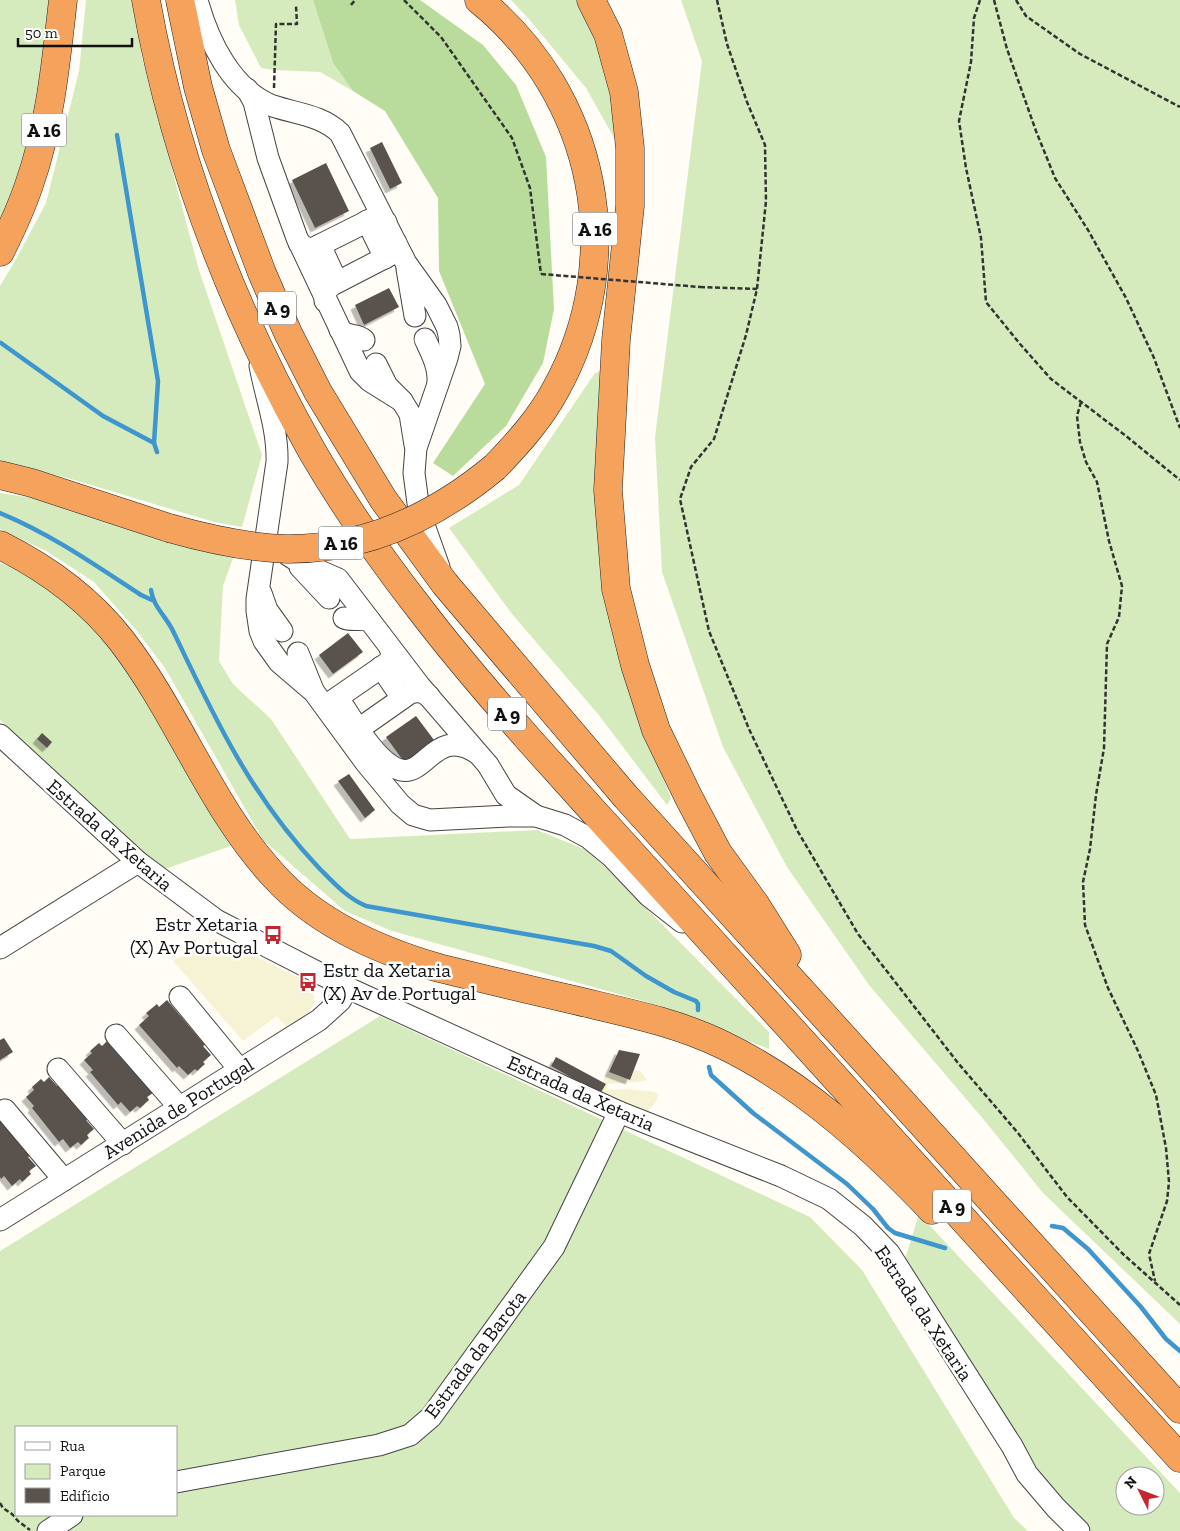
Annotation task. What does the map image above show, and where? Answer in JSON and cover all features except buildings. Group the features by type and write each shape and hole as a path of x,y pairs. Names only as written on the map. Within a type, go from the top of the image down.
{"highway":[{"name":"A 16","path":"0,252 30,184 42,140 52,90 62,0"},
{"name":"A 9","path":"146,0 164,84 190,178 211,238 255,341 284,399 315,455 359,524 423,613 548,760 1180,1458"},
{"name":"A 9","path":"180,0 198,87 216,150 262,273 284,324 318,392 383,499 444,584 626,797 1180,1409"},
{"name":"A 16","path":"0,475 32,483 168,528 226,542 258,547 289,548 322,546 354,541 385,532 415,520 451,500 495,467 538,418 556,390 569,362 581,331 589,299 594,266 595,234 588,174 579,142 567,112 552,84 534,57 515,33 479,0"},
{"path":"591,0 608,34 624,92 630,148 630,206 616,340 608,490 616,589 635,665 656,730 689,798 718,853 755,904 830,1022"},
{"path":"0,545 22,556 75,593 120,638 156,690 219,803 237,830 276,879 325,918 352,935 409,959 438,968 688,1030 722,1044 753,1061 820,1107 849,1132 922,1200 991,1273 1071,1337"}],"street":[{"path":"197,0 210,38 217,52 234,76 245,87 273,106 317,118 326,122 340,133 376,222 390,250 406,263 436,305 449,335 448,352 416,448 414,473 419,511 444,584"},
{"path":"245,87 254,102 274,174 299,243 325,301 364,376 402,401"},
{"path":"299,243 308,249 376,222"},
{"path":"320,245 337,282"},
{"path":"325,301 325,294 328,288 390,250"},
{"path":"406,263 415,316"},
{"path":"340,330 345,335 359,337 364,340"},
{"path":"425,339 436,362 437,386"},
{"path":"255,341 278,448 257,612 260,631 264,641 286,669 342,717 389,764 401,770 411,769 445,746 464,746 477,753"},
{"path":"376,364 387,386 402,401 410,414 416,448"},
{"path":"270,501 274,530 278,541 288,555 330,598"},
{"path":"288,555 299,562 338,579 390,648 493,773 506,795 536,816 564,825 589,838 612,857 649,896 722,954"},
{"path":"259,586 267,610 282,631"},
{"path":"344,618 350,620 362,619 370,622"},
{"path":"342,717 381,667 392,658 390,648"},
{"path":"298,653 314,692"},
{"path":"381,667 402,698"},
{"path":"342,717 402,698 415,690 429,696"},
{"path":"342,717 366,763 400,804 413,815 430,820 536,816"},
{"name":"Estrada da Xetaria","path":"0,735 138,862 216,920 348,988 619,1112 781,1176 829,1198 863,1226 889,1253 1012,1446 1026,1474 1079,1531"},
{"path":"0,948 138,862"},
{"name":"Avenida de Portugal","path":"3,1213 64,1180 123,1144 325,1015 340,1001 348,988"},
{"path":"180,997 240,1070"},
{"path":"116,1034 180,1108"},
{"path":"58,1069 123,1144"},
{"path":"5,1110 64,1180"},
{"name":"Estrada da Barota","path":"178,1482 379,1445 410,1435 432,1417 554,1247 619,1112"},
{"path":"48,1531 70,1516"}],"path":[{"path":"351,6 355,0"},
{"path":"404,0 440,37 512,138 530,188 541,274 700,287 757,289"},
{"path":"718,0 727,44 747,102 765,146 766,202 757,289 746,336 714,439 690,466 680,499 709,631 749,730 797,830 858,934 958,1063 1018,1134 1067,1197 1123,1254 1180,1305"},
{"path":"980,0 974,18 971,62 959,121 966,168 981,238 986,302 1051,379 1180,480"},
{"path":"994,0 1007,50 1055,178 1088,230 1126,298 1154,358 1180,428"},
{"path":"1016,0 1026,16 1080,54 1180,107"},
{"path":"275,70 276,24 297,24 296,6"},
{"path":"1081,402 1077,416 1080,442 1086,462 1096,482 1109,541 1122,586 1118,616 1107,644 1104,748 1084,882 1085,925 1108,988 1138,1051 1156,1095 1170,1182 1167,1201 1150,1254 1155,1282"},
{"path":"0,1504 18,1522 32,1531"}],"shaded area":[{"path":"216,938 305,979 313,992 314,998 313,1005 308,1013 286,1027 277,1016 243,1041 173,961"},
{"path":"634,1070 640,1071 647,1080 607,1084 607,1090 627,1089 655,1092 658,1096 654,1105 644,1113 600,1094 606,1085 602,1082 609,1072 630,1080"}],"green space":[{"path":"0,0 53,0 25,173 0,223"},
{"path":"86,0 134,0 142,58 199,270 262,455 242,527 214,522 71,479 0,461 0,286 46,203 79,71"},
{"path":"235,0 313,0 333,63 353,91 320,72 261,68 239,25"},
{"path":"313,0 420,0 483,45 516,85 546,157 554,309 543,363 506,426 453,476 433,463 485,384 439,271 438,198 385,111 353,91 333,63"},
{"path":"511,0 580,0 613,90 617,143 586,88"},
{"path":"681,0 1180,0 1180,1324 1043,1193 984,1120 869,985 787,867 723,747 662,572 655,437 702,61"},
{"path":"604,370 626,680 671,798 667,805 598,714 512,614 449,528 519,485 595,373"},
{"path":"0,493 34,498 99,516 178,545 233,558 223,586 219,661 233,684 271,719 350,839 537,830 584,849 604,866 769,1032 769,1049 647,1002 392,931 345,911 263,840 165,668 137,631 94,582 48,552 0,529"},
{"path":"0,563 21,571 82,613 129,671 231,846 162,870 0,720"},
{"path":"380,1016 810,1217 862,1270 1014,1518 1028,1531 0,1531 0,1251"},
{"path":"919,1214 1155,1466 1115,1466 1115,1516 1165,1516 1165,1477 1180,1493 1180,1531 1089,1531 1055,1496 905,1259"}],"waterway":[{"path":"117,135 158,381 154,443"},
{"path":"1,343 103,416 154,443 157,452"},
{"path":"0,513 55,540 141,595 152,600"},
{"path":"151,590 154,602 171,627 220,727 254,786 295,841 346,894 366,906 594,946 611,951 646,976 674,992 696,1001 698,1010"},
{"path":"709,1067 711,1075 753,1113 847,1184 873,1209 888,1228 895,1233 945,1248"},
{"path":"1052,1226 1063,1228 1088,1249 1141,1307 1166,1339 1180,1351"}],"place":[{"name":"Estr Xetaria (X) Av Portugal","path":"273,935"},
{"name":"Estr da Xetaria (X) Av de Portugal","path":"308,982"}]}
